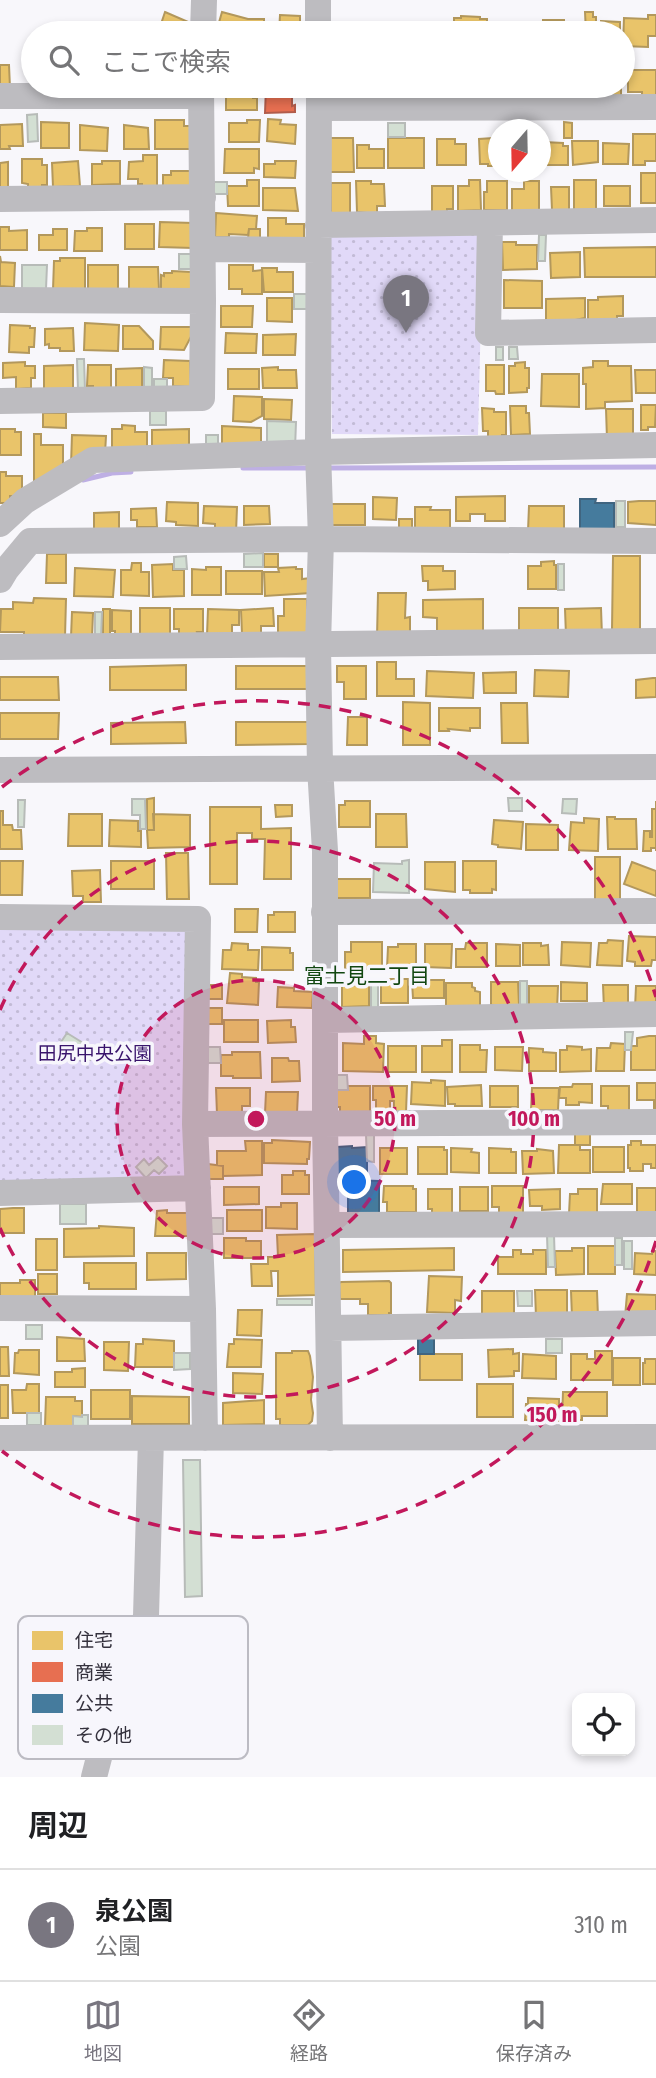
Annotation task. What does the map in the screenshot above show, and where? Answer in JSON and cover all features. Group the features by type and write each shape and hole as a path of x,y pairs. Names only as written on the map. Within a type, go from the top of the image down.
{"street":[{"path":"203,21 204,0"},
{"path":"318,0 318,21"},
{"path":"0,96 21,95"},
{"path":"0,401 202,398 201,98"},
{"path":"319,98 321,539 318,645 320,767 326,851 325,1123 330,1438"},
{"path":"353,98 656,107"},
{"path":"0,199 203,197"},
{"path":"203,249 490,223 656,220"},
{"path":"490,223 488,333 656,330"},
{"path":"0,300 203,301"},
{"path":"0,524 25,500 93,460 319,466 656,445"},
{"path":"0,580 30,541 656,541"},
{"path":"0,647 656,641"},
{"path":"0,770 656,767"},
{"path":"324,912 656,911"},
{"path":"0,917 198,919 195,1124 203,1309 205,1438"},
{"path":"326,1020 656,1014"},
{"path":"195,1124 656,1122"},
{"path":"0,1193 198,1188"},
{"path":"327,1225 656,1224"},
{"path":"0,1308 203,1309"},
{"path":"329,1328 656,1323"},
{"path":"0,1438 656,1437"},
{"path":"146,1616 150,1438"},
{"path":"94,1777 99,1759"}],"green space":[{"path":"483,231 478,435 332,434 329,233"},
{"name":"田尻中央公園","path":"0,924 189,926 190,1180 0,1181"}],"building: 住宅":[{"path":"165,12 186,21 162,21"},
{"path":"222,12 248,19 264,19 264,21 219,21"},
{"path":"585,12 593,12 596,21 585,21"},
{"path":"280,15 300,16 300,21 280,21"},
{"path":"648,15 656,15 656,36 648,36 648,47 635,46 635,21 624,21 624,18 648,19"},
{"path":"480,17 487,21 454,21 454,18"},
{"path":"0,65 9,65 10,88 0,88"},
{"path":"635,70 656,70 656,97 642,97 642,92 635,92"},
{"path":"226,98 257,98 257,110 226,110"},
{"path":"329,98 352,98 352,99"},
{"path":"463,98 483,98 483,101 463,101"},
{"path":"542,98 567,98 567,101 542,101"},
{"path":"587,98 621,98 621,100"},
{"path":"268,119 281,120 280,124 296,125 295,144 267,141"},
{"path":"155,120 184,120 184,126 193,126 193,149 155,149"},
{"path":"247,120 260,120 259,142 229,142 229,123 247,123"},
{"path":"41,122 69,123 69,148 41,148"},
{"path":"564,122 572,123 572,138 564,138"},
{"path":"22,124 23,146 0,149 0,125"},
{"path":"80,125 108,128 107,151 80,150"},
{"path":"124,125 148,128 149,149 124,149"},
{"path":"633,134 656,134 656,161 633,165"},
{"path":"328,138 353,138 354,172 328,172"},
{"path":"388,138 424,138 424,168 388,168"},
{"path":"488,138 488,164 480,164 479,139"},
{"path":"437,139 455,139 455,144 466,144 466,165 437,165"},
{"path":"572,141 598,141 598,162 573,165"},
{"path":"551,142 568,146 568,165 551,165"},
{"path":"603,143 629,144 628,164 603,164"},
{"path":"357,145 369,145 369,149 384,149 384,168 357,168"},
{"path":"225,149 259,149 259,169 254,168 254,173 224,173"},
{"path":"143,155 157,155 157,188 142,188 138,179 128,179 129,162 143,161"},
{"path":"22,159 42,159 42,165 47,165 47,185 28,187 28,184 22,183"},
{"path":"78,161 80,186 53,187 52,163"},
{"path":"102,161 120,161 120,184 92,185 92,164 102,164"},
{"path":"275,161 296,161 295,178 264,177 264,164 275,164"},
{"path":"8,162 8,187 0,187 0,163"},
{"path":"171,171 190,171 190,190 163,188 163,175 171,175"},
{"path":"641,173 656,173 656,203 641,203"},
{"path":"247,180 259,180 259,206 228,206 227,186 247,186"},
{"path":"469,180 480,180 481,210 458,211 458,186 469,186"},
{"path":"574,180 596,180 596,210 574,210"},
{"path":"356,181 384,184 385,206 377,206 377,214 357,212"},
{"path":"487,181 507,182 507,210 484,210 484,192 487,192"},
{"path":"524,182 539,182 539,211 512,211 512,189 524,189"},
{"path":"331,183 350,183 350,214 331,214"},
{"path":"432,186 453,186 453,209 447,209 447,213 432,214"},
{"path":"604,186 630,186 630,206 604,206"},
{"path":"551,187 569,187 569,210 552,210"},
{"path":"263,188 295,188 298,211 263,210"},
{"path":"216,213 257,216 256,229 249,229 248,235 229,234 229,237 215,237"},
{"path":"268,218 286,218 286,224 304,224 304,240 268,239"},
{"path":"160,222 193,223 193,248 159,247"},
{"path":"125,224 154,224 154,249 125,249"},
{"path":"0,227 9,227 9,231 27,230 27,250 0,250"},
{"path":"87,228 102,228 102,251 74,251 75,231 87,231"},
{"path":"53,229 67,229 67,250 39,250 39,235 53,235"},
{"path":"249,229 260,229 260,239 248,239"},
{"path":"502,242 537,245 537,269 503,270"},
{"path":"656,247 656,277 585,277 584,248"},
{"path":"580,252 580,277 551,278 550,253"},
{"path":"0,256 1,262 15,263 14,287 0,286"},
{"path":"60,258 85,258 85,289 53,290 54,261 60,261"},
{"path":"88,265 118,265 118,289 88,289"},
{"path":"229,265 253,265 253,271 262,270 262,294 242,294 242,289 229,289"},
{"path":"129,267 158,267 159,290 129,290"},
{"path":"262,268 293,272 293,292 264,292"},
{"path":"172,271 191,272 191,290 161,290 161,275"},
{"path":"504,280 542,281 542,308 504,308"},
{"path":"623,296 623,316 617,316 617,326 588,326 588,300"},
{"path":"267,298 292,298 292,322 267,321"},
{"path":"585,298 585,318 546,326 546,299"},
{"path":"221,306 253,306 252,327 221,327"},
{"path":"85,323 119,325 118,351 84,350"},
{"path":"10,325 35,328 34,347 29,347 29,353 9,352"},
{"path":"123,326 139,326 153,341 153,349 123,349"},
{"path":"161,327 195,329 184,350 160,349"},
{"path":"73,328 74,351 60,351 60,348 49,348 49,344 45,345 45,329"},
{"path":"226,333 257,334 256,353 225,353"},
{"path":"296,334 295,355 263,355 263,335"},
{"path":"164,360 190,361 191,387 173,386 173,378 163,378"},
{"path":"593,361 608,361 608,366 631,366 632,401 605,402 605,408 586,409 583,368 593,367"},
{"path":"25,362 25,366 35,366 35,378 31,378 31,388 16,389 16,377 3,378 3,363"},
{"path":"525,362 525,368 529,368 527,392 509,393 509,366"},
{"path":"73,365 73,390 44,390 44,366"},
{"path":"88,365 111,365 111,391 93,391 93,386 87,386"},
{"path":"486,365 504,365 504,394 486,391"},
{"path":"278,367 278,370 296,370 297,388 263,388 262,368"},
{"path":"142,368 142,387 116,391 116,369"},
{"path":"228,369 259,369 259,389 228,389"},
{"path":"635,370 656,370 656,393 636,393"},
{"path":"542,374 579,374 579,407 541,406"},
{"path":"234,396 262,397 262,416 251,422 233,421"},
{"path":"264,399 292,400 291,420 264,419"},
{"path":"641,405 656,405 655,427 641,430"},
{"path":"510,406 526,406 530,434 511,435"},
{"path":"482,408 506,412 506,435 502,435 502,440 488,440 488,431 483,431"},
{"path":"606,409 633,409 633,439 607,439"},
{"path":"43,413 66,413 66,428 43,427"},
{"path":"122,425 135,426 135,432 147,432 147,451 112,454 112,429 122,429"},
{"path":"222,426 261,428 261,451 222,448"},
{"path":"0,429 15,429 15,432 21,432 21,455 0,455"},
{"path":"189,429 189,449 152,450 152,430"},
{"path":"34,434 41,434 41,445 63,445 63,472 34,484"},
{"path":"72,435 106,436 105,454 71,465"},
{"path":"0,472 6,472 6,476 22,476 22,496 10,496 10,503 0,503"},
{"path":"505,496 505,521 485,521 485,514 470,514 470,521 456,521 456,497"},
{"path":"373,497 397,498 396,520 373,519"},
{"path":"656,501 656,525 628,523 628,502"},
{"path":"167,502 198,503 198,526 176,525 176,522 166,521"},
{"path":"330,504 365,504 365,525 330,525"},
{"path":"204,506 237,507 236,533 215,528 215,524 203,523"},
{"path":"244,506 269,506 270,524 244,525"},
{"path":"529,506 564,506 564,531 528,531"},
{"path":"415,507 450,510 450,531 415,531"},
{"path":"156,508 157,527 137,527 137,520 131,520 131,509"},
{"path":"119,512 119,530 94,530 94,513"},
{"path":"399,519 412,519 412,532 399,532"},
{"path":"47,554 66,554 66,583 46,583"},
{"path":"264,554 278,554 278,567 264,567"},
{"path":"613,556 640,556 640,634 612,630"},
{"path":"554,561 556,589 528,589 528,566 541,566 541,562"},
{"path":"132,563 141,563 141,572 149,572 149,596 121,595 121,570 131,570"},
{"path":"173,564 173,570 184,570 184,596 153,597 152,565"},
{"path":"422,566 443,566 443,571 455,571 455,589 428,590 428,581 423,581"},
{"path":"206,567 221,567 221,595 192,595 192,569 206,570"},
{"path":"75,568 115,570 113,597 74,596"},
{"path":"278,568 302,569 302,579 310,578 311,593 265,596 264,572 279,572"},
{"path":"226,571 262,571 262,594 226,594"},
{"path":"378,593 406,593 405,618 410,617 410,637 377,637"},
{"path":"34,598 66,599 65,637 24,636 24,632 0,632 1,609 13,609 13,602 33,603"},
{"path":"284,599 307,599 307,635 278,638 278,616 284,616"},
{"path":"483,599 483,634 437,634 437,618 423,617 423,600"},
{"path":"140,608 170,608 170,638 140,638"},
{"path":"273,608 274,626 261,626 261,633 242,634 241,610"},
{"path":"519,608 558,608 558,636 519,636"},
{"path":"601,608 602,636 566,636 565,609"},
{"path":"103,609 110,609 110,636 103,636"},
{"path":"174,609 203,609 203,632 197,632 198,635 179,635 179,629 174,629"},
{"path":"208,609 239,610 239,625 232,625 232,636 207,635"},
{"path":"112,610 131,611 131,637 115,637 115,631 112,631"},
{"path":"72,612 93,613 92,638 71,637"},
{"path":"377,662 396,662 396,679 414,679 414,696 377,696"},
{"path":"186,665 186,690 110,690 110,667"},
{"path":"236,666 310,666 310,689 236,689"},
{"path":"337,666 366,666 366,699 344,699 344,682 337,682"},
{"path":"535,670 569,671 568,697 534,696"},
{"path":"427,671 474,673 473,698 426,696"},
{"path":"516,672 516,693 484,693 483,673"},
{"path":"0,677 58,677 59,700 0,700"},
{"path":"656,678 656,697 636,698 636,680"},
{"path":"403,702 430,703 430,745 403,745"},
{"path":"501,703 527,703 528,743 502,743"},
{"path":"439,708 480,708 480,728 470,728 470,731 439,731"},
{"path":"0,713 59,713 58,739 0,739"},
{"path":"348,717 367,717 367,745 347,745"},
{"path":"185,722 186,743 111,744 111,723"},
{"path":"236,722 309,722 309,744 236,745"},
{"path":"154,798 154,830 147,830 147,799"},
{"path":"345,801 370,801 370,827 339,827 339,805 345,805"},
{"path":"275,805 292,805 292,816 276,817"},
{"path":"210,807 261,807 261,829 291,828 291,879 264,879 265,839 252,839 252,833 237,833 237,884 210,884"},
{"path":"652,809 656,809 656,848 643,851 644,831 650,831 652,837"},
{"path":"0,811 3,811 3,825 12,825 13,830 21,830 22,849 0,849"},
{"path":"69,814 102,814 102,846 68,846"},
{"path":"153,814 190,815 190,847 148,848 147,830 154,830"},
{"path":"376,814 406,814 407,847 376,847"},
{"path":"607,817 636,819 637,849 608,849"},
{"path":"584,818 599,819 598,851 569,850 571,822 584,823"},
{"path":"110,820 138,821 141,847 109,846"},
{"path":"494,820 523,822 521,849 492,844"},
{"path":"526,824 558,825 558,850 526,850"},
{"path":"166,853 188,853 189,899 167,899"},
{"path":"595,857 620,857 620,900 595,900"},
{"path":"0,861 23,861 22,895 0,895"},
{"path":"111,861 154,861 154,889 111,889"},
{"path":"463,861 496,861 496,890 492,889 492,893 470,893 470,890 463,890"},
{"path":"425,862 455,862 455,892 425,889"},
{"path":"632,862 656,871 656,896 624,884"},
{"path":"100,870 101,902 83,902 83,896 73,896 72,871"},
{"path":"335,879 370,879 370,898 335,898"},
{"path":"235,909 258,909 257,932 235,932"},
{"path":"274,912 295,912 295,932 268,932 268,915 274,915"},
{"path":"629,936 656,937 656,960 652,960 651,966 635,966 635,962 627,961"},
{"path":"608,940 623,941 622,966 597,965 599,943 607,943"},
{"path":"351,942 382,942 382,969 345,969 345,952 351,952"},
{"path":"562,942 591,943 590,967 561,965"},
{"path":"232,943 248,944 248,950 259,950 258,970 222,969 223,950 231,950"},
{"path":"466,943 487,943 487,967 456,967 456,949 465,949"},
{"path":"523,943 548,945 549,965 523,965"},
{"path":"398,944 416,944 416,968 387,968 388,947 398,947"},
{"path":"425,944 452,944 451,968 425,967"},
{"path":"496,944 520,945 520,966 496,966"},
{"path":"262,947 290,948 290,953 293,953 293,970 262,970"},
{"path":"230,973 256,978 256,982 259,982 258,1005 227,1003"},
{"path":"429,977 429,980 444,980 444,998 413,998 412,982 420,982 419,978"},
{"path":"381,979 408,979 408,1003 381,1003"},
{"path":"491,982 518,982 519,1005 491,1005"},
{"path":"561,982 587,983 587,1001 561,1001"},
{"path":"369,983 369,1006 342,1007 342,986"},
{"path":"446,983 472,983 475,991 480,992 480,1006 446,1008"},
{"path":"207,985 222,985 222,999 207,999"},
{"path":"603,985 628,985 628,1008 604,1009"},
{"path":"529,986 558,986 557,1009 529,1009"},
{"path":"636,986 656,986 656,1008 635,1008"},
{"path":"278,987 313,992 312,1008 277,1007"},
{"path":"207,1008 222,1008 222,1024 207,1024"},
{"path":"224,1020 258,1020 258,1042 224,1042"},
{"path":"291,1020 291,1027 295,1027 296,1042 268,1043 267,1021"},
{"path":"364,1036 376,1036 376,1043 384,1044 383,1072 343,1071 343,1043 364,1044"},
{"path":"656,1036 656,1070 631,1070 631,1046 637,1046 637,1038"},
{"path":"442,1040 452,1040 452,1072 422,1072 422,1046 442,1046"},
{"path":"611,1043 625,1044 624,1071 596,1071 597,1048 610,1048"},
{"path":"460,1045 480,1045 480,1050 487,1050 486,1072 460,1072"},
{"path":"388,1046 416,1046 416,1072 388,1072"},
{"path":"567,1046 582,1047 582,1050 591,1049 591,1071 560,1072 560,1050 567,1050"},
{"path":"495,1047 523,1047 522,1071 495,1070"},
{"path":"529,1048 556,1053 556,1071 529,1071"},
{"path":"232,1052 260,1052 261,1078 221,1076 221,1055 232,1055"},
{"path":"272,1058 299,1061 300,1081 272,1082"},
{"path":"431,1080 445,1081 445,1106 411,1104 412,1082 431,1083"},
{"path":"637,1083 656,1083 656,1108 654,1100 637,1100"},
{"path":"573,1084 592,1084 592,1103 566,1105 566,1098 559,1098 560,1087 572,1087"},
{"path":"481,1085 482,1106 448,1104 447,1087"},
{"path":"347,1086 370,1086 370,1113 340,1113 340,1107 336,1107 336,1090 348,1090"},
{"path":"373,1086 407,1086 406,1112 394,1112 394,1101 390,1101 390,1112 376,1112"},
{"path":"490,1086 518,1086 518,1107 490,1107"},
{"path":"601,1086 629,1086 629,1111 608,1111 608,1106 601,1106"},
{"path":"216,1088 250,1088 250,1106 242,1106 242,1114 217,1114"},
{"path":"532,1088 559,1088 558,1110 531,1110"},
{"path":"266,1092 298,1092 297,1113 265,1113"},
{"path":"575,1132 590,1132 590,1145 575,1145"},
{"path":"272,1140 310,1142 307,1164 264,1163 264,1143 272,1143"},
{"path":"245,1141 262,1141 262,1175 223,1176 223,1166 217,1166 217,1151 246,1151"},
{"path":"631,1141 641,1141 641,1145 656,1145 656,1168 651,1168 651,1164 643,1164 643,1171 630,1171 628,1145 631,1145"},
{"path":"559,1145 580,1145 580,1150 590,1150 590,1173 558,1173"},
{"path":"418,1147 444,1147 444,1150 447,1150 447,1174 418,1174"},
{"path":"593,1147 624,1147 624,1172 593,1172"},
{"path":"380,1148 407,1148 407,1174 380,1174"},
{"path":"451,1148 472,1149 471,1152 479,1153 479,1173 451,1172"},
{"path":"489,1148 511,1149 511,1152 516,1152 516,1173 489,1173"},
{"path":"522,1151 553,1151 554,1173 523,1174"},
{"path":"208,1164 223,1166 223,1179 209,1179"},
{"path":"293,1171 305,1171 305,1175 309,1175 309,1194 282,1194 282,1175 293,1175"},
{"path":"603,1184 632,1184 632,1204 601,1204"},
{"path":"384,1186 413,1186 413,1189 416,1189 416,1212 387,1212 387,1202 383,1202"},
{"path":"492,1186 523,1186 523,1213 499,1213 499,1207 492,1207"},
{"path":"224,1187 259,1187 259,1204 224,1205"},
{"path":"460,1187 488,1187 488,1211 460,1211"},
{"path":"637,1188 656,1188 656,1213 637,1213"},
{"path":"428,1189 452,1189 452,1215 432,1215 432,1209 428,1209"},
{"path":"560,1189 560,1209 542,1210 542,1206 530,1206 529,1190"},
{"path":"578,1189 597,1189 597,1214 569,1214 570,1194 578,1194"},
{"path":"281,1203 297,1203 297,1229 266,1228 266,1207 281,1207"},
{"path":"24,1208 24,1233 0,1233 0,1209"},
{"path":"167,1210 167,1213 188,1213 188,1236 155,1236 157,1211"},
{"path":"227,1210 262,1210 262,1231 227,1231"},
{"path":"99,1226 134,1228 134,1256 64,1257 64,1229"},
{"path":"315,1234 316,1295 278,1296 278,1271 271,1271 272,1286 252,1286 251,1264 268,1264 268,1257 278,1257 277,1235"},
{"path":"224,1238 261,1241 261,1258 224,1258"},
{"path":"36,1239 57,1239 57,1270 36,1270"},
{"path":"588,1246 615,1246 615,1274 588,1274"},
{"path":"454,1248 454,1270 343,1272 343,1250"},
{"path":"572,1248 584,1248 584,1274 556,1275 555,1251 572,1251"},
{"path":"513,1250 521,1250 521,1254 533,1254 533,1250 546,1250 546,1274 498,1274 498,1257 513,1257"},
{"path":"652,1251 656,1251 656,1275 634,1274 635,1253 652,1254"},
{"path":"147,1253 186,1253 186,1279 147,1280"},
{"path":"84,1263 136,1263 136,1289 89,1289 89,1283 84,1283"},
{"path":"38,1274 57,1274 57,1294 38,1294"},
{"path":"429,1276 462,1277 461,1301 455,1300 455,1313 427,1312"},
{"path":"20,1280 35,1280 35,1302 0,1303 0,1283 20,1283"},
{"path":"389,1281 389,1315 368,1315 368,1304 360,1304 360,1299 340,1299 341,1282"},
{"path":"535,1290 567,1290 567,1317 536,1317"},
{"path":"482,1291 514,1291 514,1317 482,1317"},
{"path":"571,1291 597,1291 598,1317 572,1317"},
{"path":"627,1294 656,1295 656,1317 625,1317"},
{"path":"238,1310 262,1310 261,1336 237,1335"},
{"path":"57,1337 84,1339 85,1361 57,1361"},
{"path":"143,1339 174,1341 174,1367 135,1367 136,1344 143,1344"},
{"path":"234,1339 262,1340 261,1367 227,1367 229,1344 234,1344"},
{"path":"104,1342 129,1342 128,1371 104,1370"},
{"path":"0,1347 8,1347 9,1376 0,1376"},
{"path":"513,1349 513,1354 519,1353 519,1371 514,1371 514,1376 489,1377 488,1350"},
{"path":"19,1350 39,1350 39,1375 14,1373 15,1353"},
{"path":"308,1351 310,1356 313,1413 312,1421 308,1425 280,1425 280,1419 276,1419 276,1353"},
{"path":"595,1351 612,1351 612,1380 571,1380 571,1354 587,1354 587,1359 595,1359"},
{"path":"420,1354 462,1354 462,1380 420,1380"},
{"path":"523,1354 556,1356 556,1379 522,1378"},
{"path":"613,1358 640,1358 640,1385 613,1385"},
{"path":"645,1359 656,1359 656,1384 643,1384"},
{"path":"85,1368 85,1387 55,1387 55,1372 72,1372 72,1369"},
{"path":"233,1373 263,1374 262,1394 233,1393"},
{"path":"27,1384 39,1384 39,1413 13,1413 12,1390 26,1390"},
{"path":"477,1384 513,1384 513,1417 477,1417"},
{"path":"0,1385 8,1385 8,1418 0,1418"},
{"path":"91,1390 130,1390 130,1419 91,1419"},
{"path":"563,1392 607,1392 607,1416 582,1416 582,1420 562,1420"},
{"path":"132,1396 189,1397 189,1424 132,1424"},
{"path":"46,1397 75,1397 75,1401 82,1401 82,1417 73,1416 73,1426 45,1426"},
{"path":"528,1398 559,1399 559,1421 525,1420"},
{"path":"264,1400 264,1424 223,1425 223,1403"}],"building: 商業":[{"path":"266,98 292,98 292,106 295,105 295,112 265,113"}],"building: 公共":[{"path":"580,499 596,499 595,503 614,503 614,531 580,529"},
{"path":"337,1147 367,1147 367,1173 337,1173"},
{"path":"348,1180 379,1181 379,1216 348,1216"},
{"path":"434,1338 434,1354 418,1354 418,1339"}],"building: その他":[{"path":"37,114 38,141 28,142 27,115"},
{"path":"388,123 405,123 405,137 388,137"},
{"path":"214,182 227,182 227,194 214,194"},
{"path":"539,235 546,235 545,261 538,261"},
{"path":"179,254 194,254 194,269 179,269"},
{"path":"22,265 47,265 46,289 22,290"},
{"path":"294,294 309,294 309,309 294,309"},
{"path":"496,347 503,347 503,360 496,360"},
{"path":"509,347 517,347 518,359 509,359"},
{"path":"77,359 84,359 85,390 78,390"},
{"path":"144,367 152,368 152,391 144,391"},
{"path":"154,379 167,379 167,391 154,391"},
{"path":"150,411 166,411 166,425 150,425"},
{"path":"267,421 296,422 295,449 267,448"},
{"path":"206,435 218,435 218,447 206,447"},
{"path":"616,501 625,501 625,527 616,527"},
{"path":"263,553 263,567 244,567 244,554"},
{"path":"186,556 187,569 174,569 174,557"},
{"path":"558,564 564,564 564,590 558,590"},
{"path":"95,612 102,612 101,638 95,638"},
{"path":"508,798 522,798 522,811 509,811"},
{"path":"132,799 145,799 146,829 140,829 140,815 132,815"},
{"path":"563,799 577,799 576,814 562,813"},
{"path":"18,800 25,800 24,827 18,827"},
{"path":"409,860 409,893 373,892 374,863 402,864 402,861"},
{"path":"371,981 378,981 378,1009 371,1010"},
{"path":"520,981 527,981 527,1008 520,1009"},
{"path":"625,1032 633,1032 631,1050 625,1050"},
{"path":"67,1033 96,1051 90,1060 61,1042"},
{"path":"208,1047 220,1047 221,1063 208,1063"},
{"path":"336,1075 347,1075 348,1090 336,1090"},
{"path":"366,1135 374,1135 374,1162 367,1161"},
{"path":"158,1157 167,1166 159,1174 154,1170 146,1178 136,1167 144,1159 149,1165"},
{"path":"60,1204 86,1204 86,1224 60,1224"},
{"path":"209,1218 223,1218 223,1234 209,1234"},
{"path":"547,1235 554,1235 555,1267 548,1267"},
{"path":"615,1238 622,1238 622,1265 615,1265"},
{"path":"624,1241 632,1241 632,1269 624,1269"},
{"path":"517,1291 532,1291 532,1306 518,1306"},
{"path":"277,1299 312,1299 312,1305 277,1305"},
{"path":"26,1325 42,1325 42,1339 26,1339"},
{"path":"546,1339 562,1339 562,1353 546,1353"},
{"path":"174,1353 190,1353 190,1369 174,1370"},
{"path":"27,1413 41,1413 41,1425 27,1425"},
{"path":"88,1415 88,1426 73,1426 73,1416"},
{"path":"183,1460 200,1460 202,1596 185,1597"}],"waterway":[{"path":"327,468 656,467"},
{"path":"243,468 310,468"},
{"path":"83,480 112,473 131,472"}],"place":[{"name":"泉公園","path":"406,333"}],"district":[{"name":"富士見二丁目","path":"367,976"}]}
